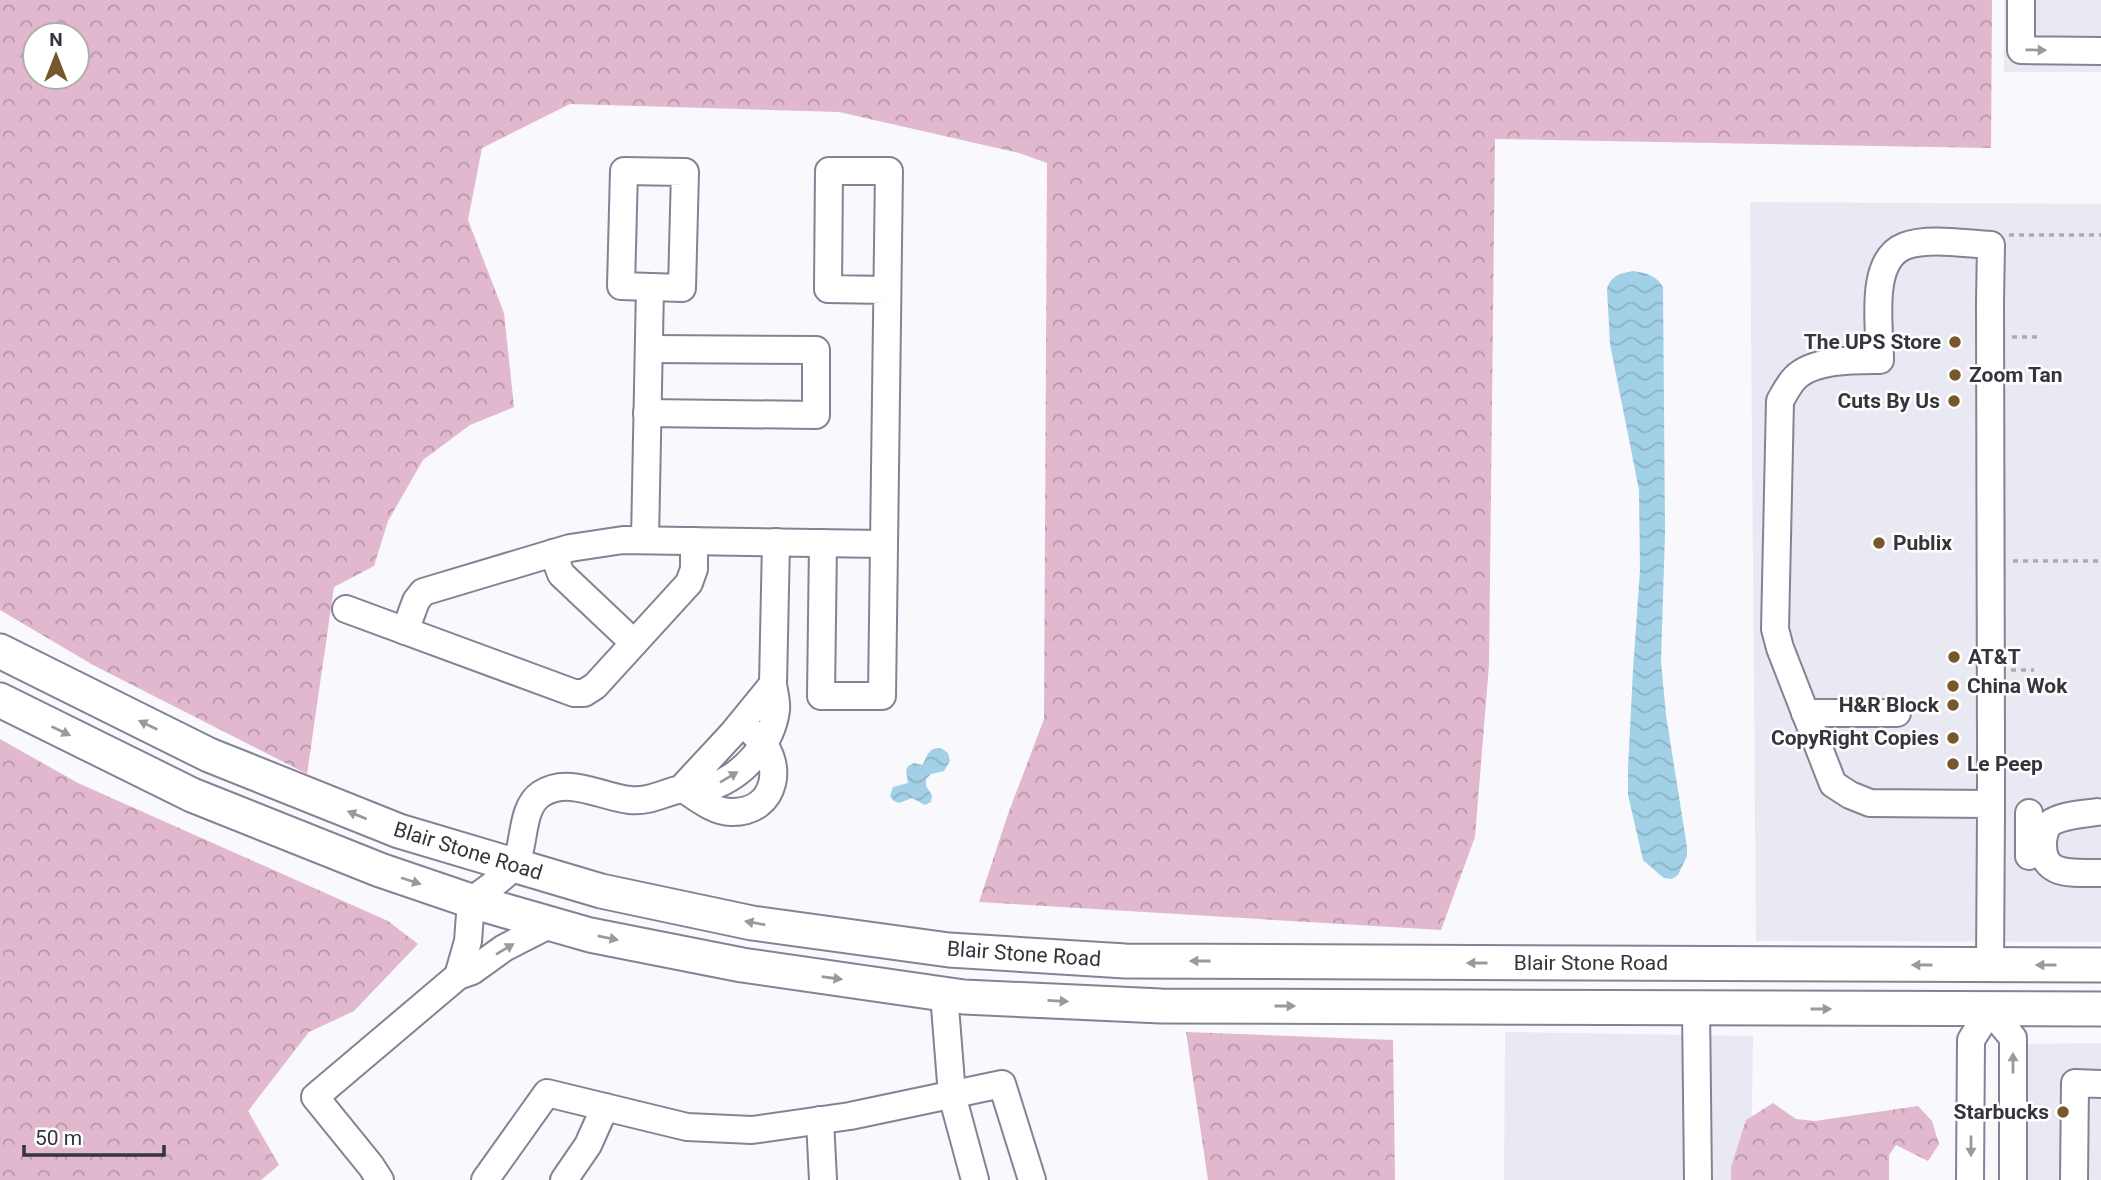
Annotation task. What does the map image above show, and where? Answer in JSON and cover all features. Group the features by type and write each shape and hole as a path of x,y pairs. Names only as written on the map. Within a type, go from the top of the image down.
{"main road":[{"name":"Blair Stone Road","path":"0,651 209,755 399,831 601,891 752,923 949,950 1125,961 2101,965"},
{"name":"Blair Stone Road","path":"0,700 192,795 380,870 471,901 590,934 742,965 964,996 1161,1006 2101,1009"},
{"path":"1990,965 1990,1010"}],"street":[{"path":"2021,0 2021,50 2101,51"},
{"path":"624,170 685,172 682,288 650,287 621,286 624,170"},
{"path":"822,543 821,696 882,696 889,172 830,170 828,289 887,290"},
{"path":"1990,965 1991,808 1991,246 1931,242 1906,245 1893,252 1882,272 1879,288 1880,360 1836,361 1805,371 1794,378 1780,401 1775,629 1780,648 1833,784 1850,795 1870,803 1991,808 2029,813 2099,812"},
{"path":"645,540 650,287"},
{"path":"648,413 816,415 816,351 649,349"},
{"path":"405,631 415,601 423,592 570,548 623,540 884,544"},
{"path":"346,609 574,693 584,693 595,686 689,583 694,569 694,541"},
{"path":"458,976 468,941 471,901 515,866 528,815 534,800 542,793 557,787 570,787 627,800 642,800 682,788 713,786 737,772 755,757 769,733 776,712 773,684 776,542"},
{"path":"553,553 561,574 634,643"},
{"path":"682,788 741,724 773,684"},
{"path":"1805,713 1897,713"},
{"path":"682,788 716,809 729,813 744,811 757,805 769,794 772,758 764,743 741,724"},
{"path":"2099,812 2052,822 2046,829 2043,840 2044,855 2048,864 2056,870 2101,873"},
{"path":"2029,813 2029,858 2036,871 2048,882 2101,883"},
{"path":"380,1180 315,1097 458,976 472,971 504,948 553,923"},
{"path":"944,994 952,1095 975,1180"},
{"path":"1696,1008 1698,1180"},
{"path":"1970,1180 1971,1040 1990,1010 2013,1038 2013,1180"},
{"path":"2074,1180 2075,1083 2101,1084"},
{"path":"485,1180 547,1093 687,1127 752,1130 850,1116 1002,1084 1032,1180"},
{"path":"564,1180 588,1144 605,1107"},
{"path":"820,1120 823,1180"}],"path":[{"path":"1990,561 2101,561"}],"shaded area":[{"path":"2004,0 2101,0 2101,72 2004,72"},
{"path":"1750,202 2101,204 2101,942 1756,941"},
{"path":"1505,1032 1753,1036 1751,1180 1504,1180"},
{"name":"Starbucks","path":"2101,1043 2101,1180 2025,1180 2024,1044"}],"green space":[{"path":"0,0 1992,0 1991,148 1495,139 1489,665 1475,837 1441,930 979,902 1008,814 1044,719 1047,163 1019,153 839,112 570,104 482,148 468,220 504,313 514,407 470,425 423,460 388,521 374,566 334,587 307,774 93,665 0,610"},
{"path":"0,739 78,783 388,921 418,944 354,1011 309,1032 248,1111 279,1165 261,1180 0,1180"},
{"path":"1186,1032 1393,1040 1395,1180 1208,1180"},
{"path":"1773,1103 1796,1119 1815,1121 1918,1106 1932,1121 1939,1144 1928,1161 1896,1145 1889,1155 1889,1180 1731,1180 1731,1167 1746,1120"}],"water":[{"path":"1633,271 1650,275 1663,287 1665,532 1661,661 1666,715 1687,847 1687,856 1678,875 1672,879 1664,878 1643,860 1628,795 1640,570 1639,490 1610,344 1607,289 1614,278"},
{"path":"941,748 948,753 950,761 944,771 931,774 926,779 926,786 932,795 931,802 925,805 912,798 899,803 894,801 890,796 893,787 908,783 908,766 914,763 922,765 930,751"}],"place":[{"name":"The UPS Store","path":"1955,342"},
{"name":"Zoom Tan","path":"1955,375"},
{"name":"Cuts By Us","path":"1954,401"},
{"name":"Publix","path":"1879,543"},
{"name":"AT&T","path":"1954,657"},
{"name":"China Wok","path":"1953,686"},
{"name":"H&R Block","path":"1953,705"},
{"name":"CopyRight Copies","path":"1953,738"},
{"name":"Le Peep","path":"1953,764"},
{"name":"Starbucks","path":"2063,1112"}]}
